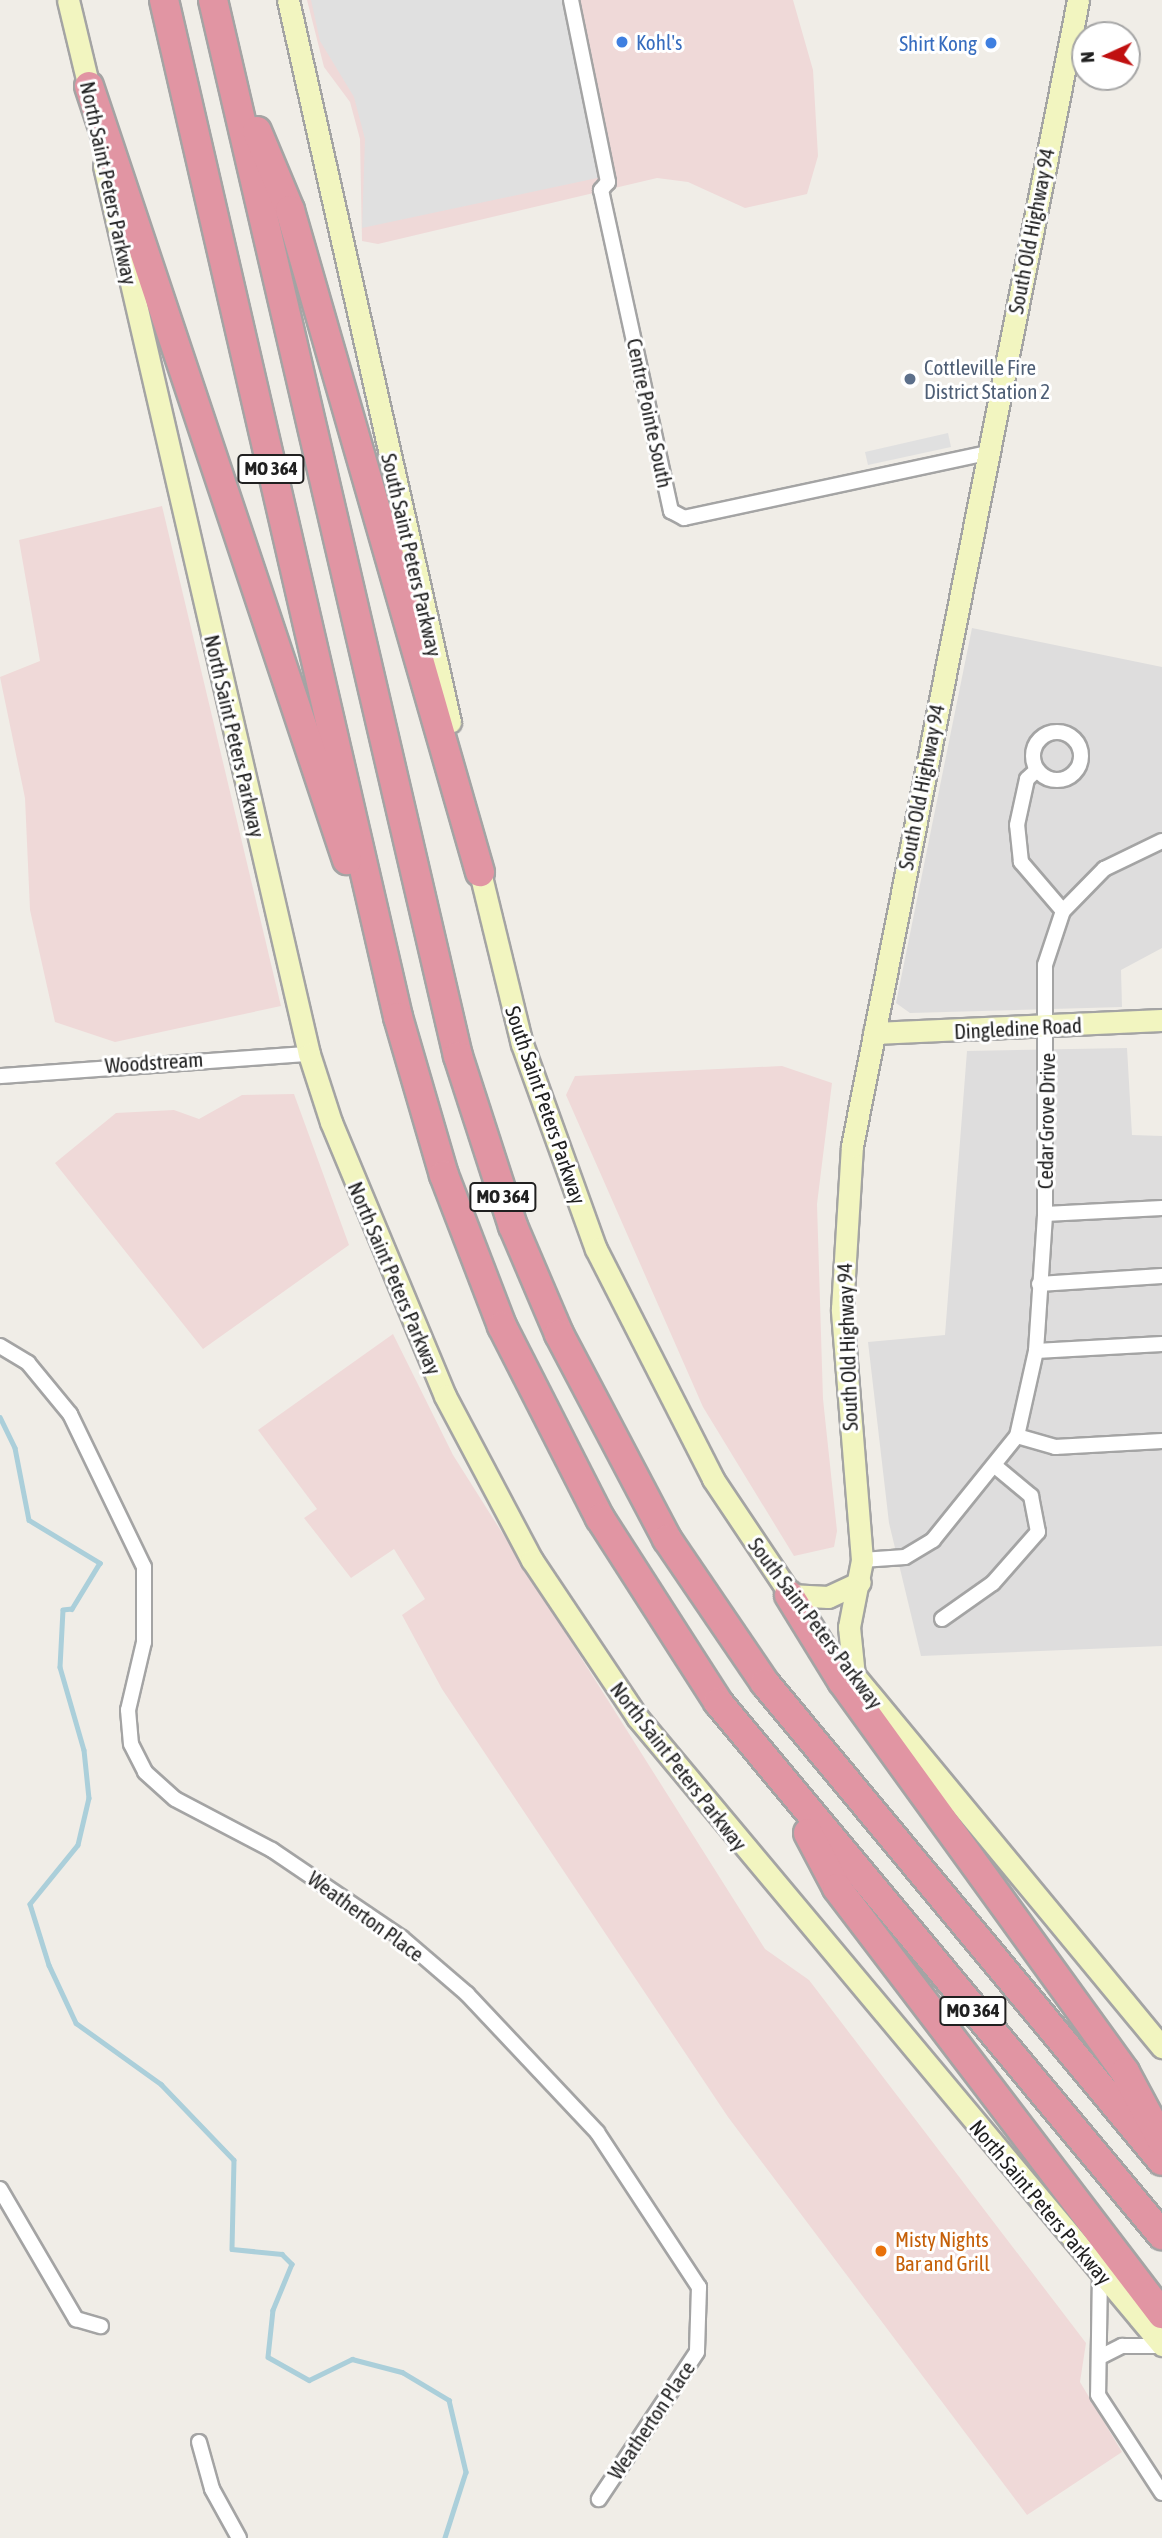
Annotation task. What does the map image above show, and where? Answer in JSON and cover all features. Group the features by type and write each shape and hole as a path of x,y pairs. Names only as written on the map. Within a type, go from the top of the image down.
{"highway":[{"name":"MO 364","path":"164,0 379,937 444,1174 531,1387 627,1566 784,1787 1162,2235"},
{"name":"MO 364","path":"214,0 458,1056 509,1215 559,1334 667,1539 765,1683 1162,2161"},
{"path":"226,55 290,210 480,872"},
{"path":"89,86 320,793 379,937"},
{"path":"789,1595 842,1681 1125,2072 1162,2141"},
{"path":"784,1787 837,1888 1162,2314"}],"main road":[{"name":"North Saint Peters Parkway","path":"68,0 309,1054 331,1122 445,1396 494,1492 592,1653 690,1786 1162,2346"},
{"name":"South Saint Peters Parkway","path":"288,0 480,872 536,1087 596,1249 713,1479 789,1595 1162,2047"},
{"name":"South Old Highway 94","path":"854,1676 849,1627 860,1582 862,1560 843,1255 852,1146 986,453 1078,0"},
{"name":"Dingledine Road","path":"874,1033 1047,1028 1162,1020"},
{"path":"789,1595 828,1597 860,1582"}],"street":[{"name":"Centre Pointe South","path":"571,0 608,182 601,190 671,511 684,517 986,453"},
{"path":"1037,770 1027,779 1017,825 1021,862 1063,911 1104,869 1162,841"},
{"name":"Cedar Grove Drive","path":"862,1560 905,1557 933,1540 1017,1436 1036,1351 1045,1214 1045,965 1063,911"},
{"name":"Woodstream","path":"0,1076 309,1054"},
{"name":"Cedar Grove Drive","path":"1045,1214 1162,1208"},
{"path":"1039,1284 1162,1276"},
{"path":"1036,1351 1162,1344"},
{"name":"Weatherton Place","path":"0,1346 29,1363 70,1414 144,1567 144,1642 128,1710 131,1744 145,1772 175,1799 347,1900 467,1994 597,2132 699,2287 697,2352 599,2499"},
{"path":"1017,1436 1055,1447 1162,1441"},
{"path":"942,1619 993,1583 1038,1532 1031,1496 995,1466"},
{"path":"0,2189 76,2319 101,2326"},
{"path":"1100,2271 1098,2395 1162,2493"},
{"path":"1100,2357 1122,2346 1162,2346"},
{"path":"199,2442 212,2488 239,2538"}],"shaded area":[{"path":"307,0 793,0 813,70 818,156 807,194 745,208 688,182 657,178 378,244 362,241 360,139 350,102 324,67"},
{"path":"311,0 563,0 602,177 362,228 365,139 354,97 320,41"},
{"path":"948,433 951,447 868,465 865,452"},
{"path":"162,506 281,1006 115,1042 55,1022 30,910 25,798 0,677 40,661 19,540"},
{"path":"972,628 1162,667 1162,948 1121,970 1122,1007 910,1013 896,1003"},
{"path":"1127,1048 1132,1135 1162,1136 1162,1646 921,1656 889,1523 868,1342 945,1335 967,1051"},
{"path":"782,1066 832,1083 817,1204 823,1399 837,1531 834,1547 794,1556 703,1407 566,1095 575,1076"},
{"path":"294,1094 349,1245 203,1349 55,1163 116,1113 174,1110 199,1119 242,1095"},
{"path":"393,1334 453,1455 765,1949 809,1980 1086,2343 1080,2382 1122,2452 1027,2515 728,2117 442,1689 402,1615 425,1599 394,1549 351,1578 304,1518 317,1509 258,1430"}],"waterway":[{"path":"0,1417 15,1448 29,1520 100,1563 72,1609 63,1610 60,1667 84,1750 89,1798 78,1845 30,1904 49,1965 76,2023 161,2084 234,2160 232,2249 282,2254 292,2264 273,2310 268,2357 309,2380 352,2359 402,2372 449,2400 466,2472 445,2538"}],"place":[{"name":"Kohl's","path":"622,42"},
{"name":"Shirt Kong","path":"991,43"},
{"name":"Cottleville Fire District Station 2","path":"910,379"},
{"name":"Misty Nights Bar and Grill","path":"881,2251"}]}
